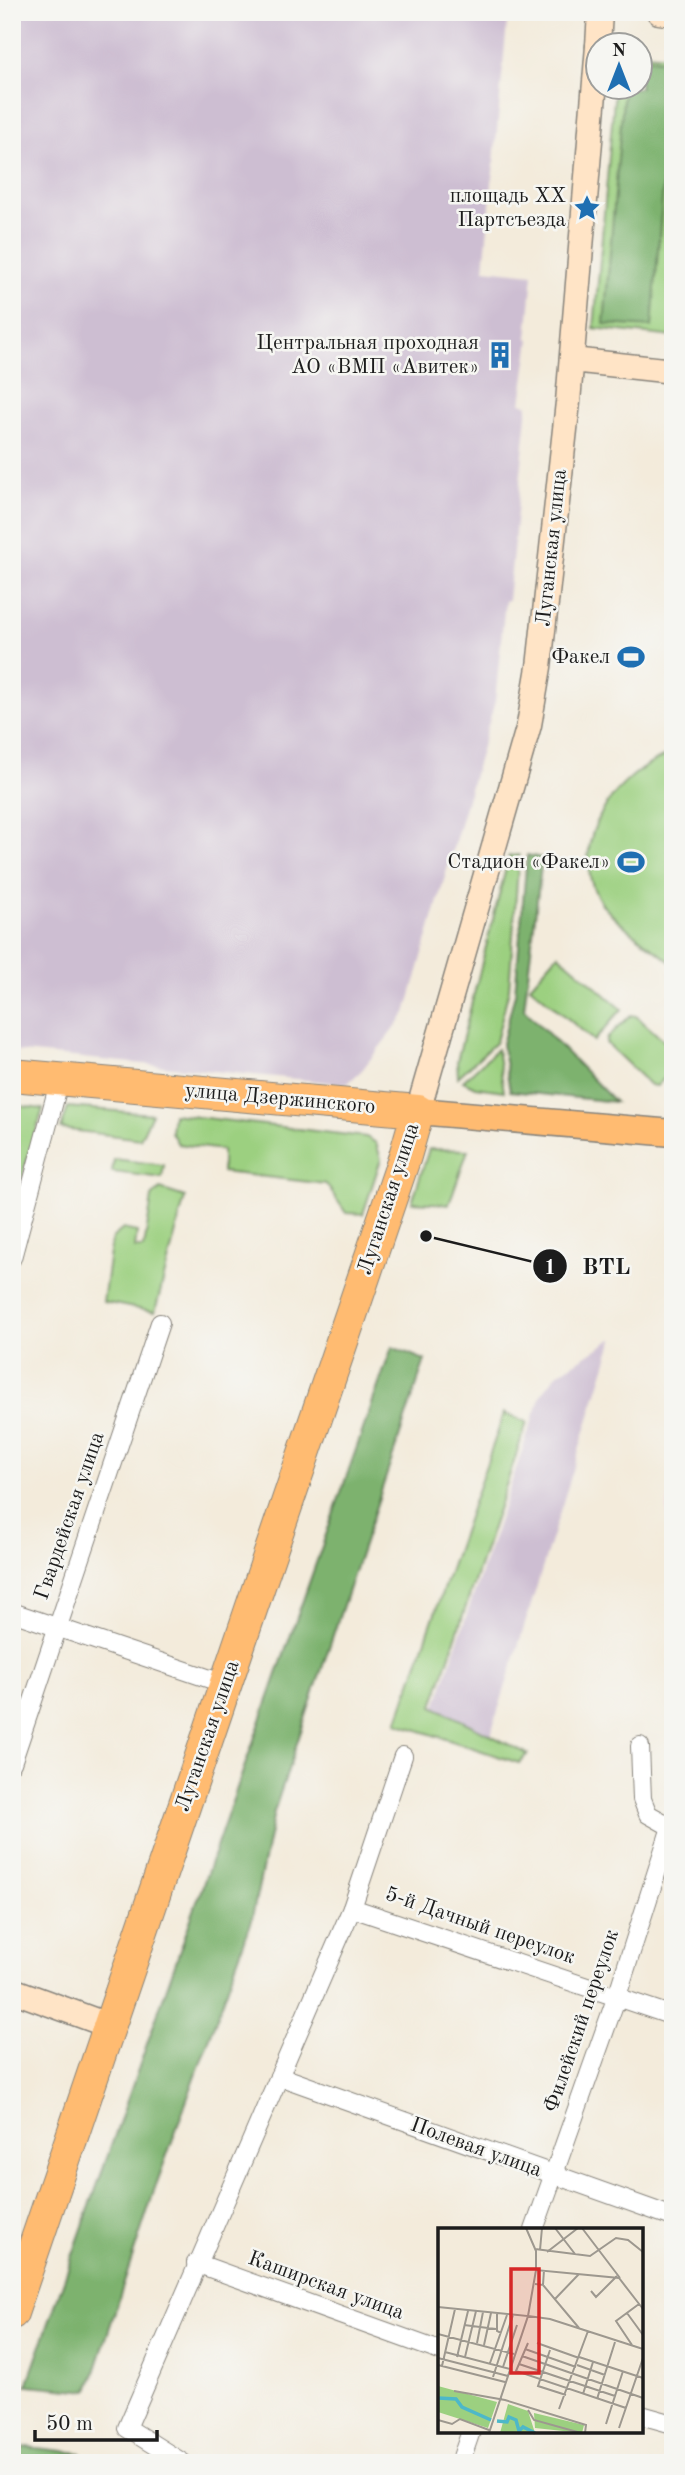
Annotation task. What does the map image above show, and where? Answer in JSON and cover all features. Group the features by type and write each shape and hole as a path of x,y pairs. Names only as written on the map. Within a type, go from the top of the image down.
{"highway":[{"name":"улица Дзержинского","path":"12,1075 418,1111"},
{"name":"Луганская улица","path":"12,2313 418,1111"}],"main road":[{"name":"Луганская улица","path":"598,32 600,12"},
{"path":"659,12 673,13"},
{"name":"Луганская улица","path":"418,1111 529,724 539,667 572,360 593,102"},
{"path":"572,360 673,371"},
{"name":"улица Дзержинского","path":"418,1111 673,1133"},
{"path":"12,1990 110,2026"}],"street":[{"path":"12,1258 60,1079"},
{"name":"Гвардейская улица","path":"12,1763 160,1323"},
{"path":"12,1612 225,1684"},
{"path":"640,1746 642,1799 648,1814 672,1827"},
{"path":"183,2463 127,2428 196,2263 352,1908 403,1756"},
{"name":"Филейский переулок","path":"535,2228 551,2175 617,1996 672,1827"},
{"name":"5-й Дачный переулок","path":"352,1908 673,2016"},
{"name":"Полевая улица","path":"279,2076 673,2217"},
{"name":"Каширская улица","path":"196,2263 438,2350"},
{"path":"643,2416 673,2424"},
{"path":"460,2463 470,2433"}],"shaded area":[{"path":"12,12 508,12 484,269 533,274 527,338 530,339 521,403 528,405 495,701 406,1013 362,1070 347,1084 12,1051"},
{"path":"614,1338 487,1746 429,1727 541,1395 557,1374"},
{"path":"673,1461 673,1539 667,1512"}],"green space":[{"path":"654,55 673,56 673,337 594,328 614,102 654,102"},
{"path":"654,59 673,61 652,327 604,324 623,102 654,102"},
{"name":"Стадион «Факел»","path":"673,753 673,964 605,908 591,878 588,856 593,833 602,812 616,793 652,762"},
{"path":"519,855 509,989 496,1042 458,1077 457,1061 509,856"},
{"path":"527,855 542,858 524,1009 615,1102 510,1091 502,1044 515,993"},
{"path":"558,954 622,1009 594,1041 530,986"},
{"path":"631,1015 636,1016 673,1049 673,1069 657,1086 650,1085 606,1043 607,1038"},
{"path":"497,1049 504,1091 475,1087 463,1081"},
{"path":"12,1105 43,1109 17,1193 12,1192"},
{"path":"68,1107 152,1114 140,1139 61,1129"},
{"path":"173,1114 366,1137 376,1143 381,1159 363,1214 346,1213 326,1184 222,1172 222,1150 178,1144 171,1132"},
{"path":"429,1149 468,1150 449,1204 412,1202"},
{"path":"114,1159 164,1165 162,1178 112,1172"},
{"path":"160,1189 185,1197 155,1312 103,1302 112,1238 123,1229 137,1232 135,1248 144,1248 152,1197"},
{"path":"392,1347 425,1360 274,1812 251,1923 154,2191 89,2391 27,2385"},
{"path":"504,1413 527,1422 433,1706 528,1754 519,1763 397,1723"},
{"path":"27,2447 81,2453 86,2463 12,2463 12,2449"}],"place":[{"name":"площадь XX Партсъезда","path":"587,208"},
{"name":"Центральная проходная АО «ВМП «Авитек»","path":"500,355"},
{"name":"Факел","path":"631,657"},
{"name":"Стадион «Факел»","path":"631,862"},
{"name":"BTL","path":"426,1236"}]}
